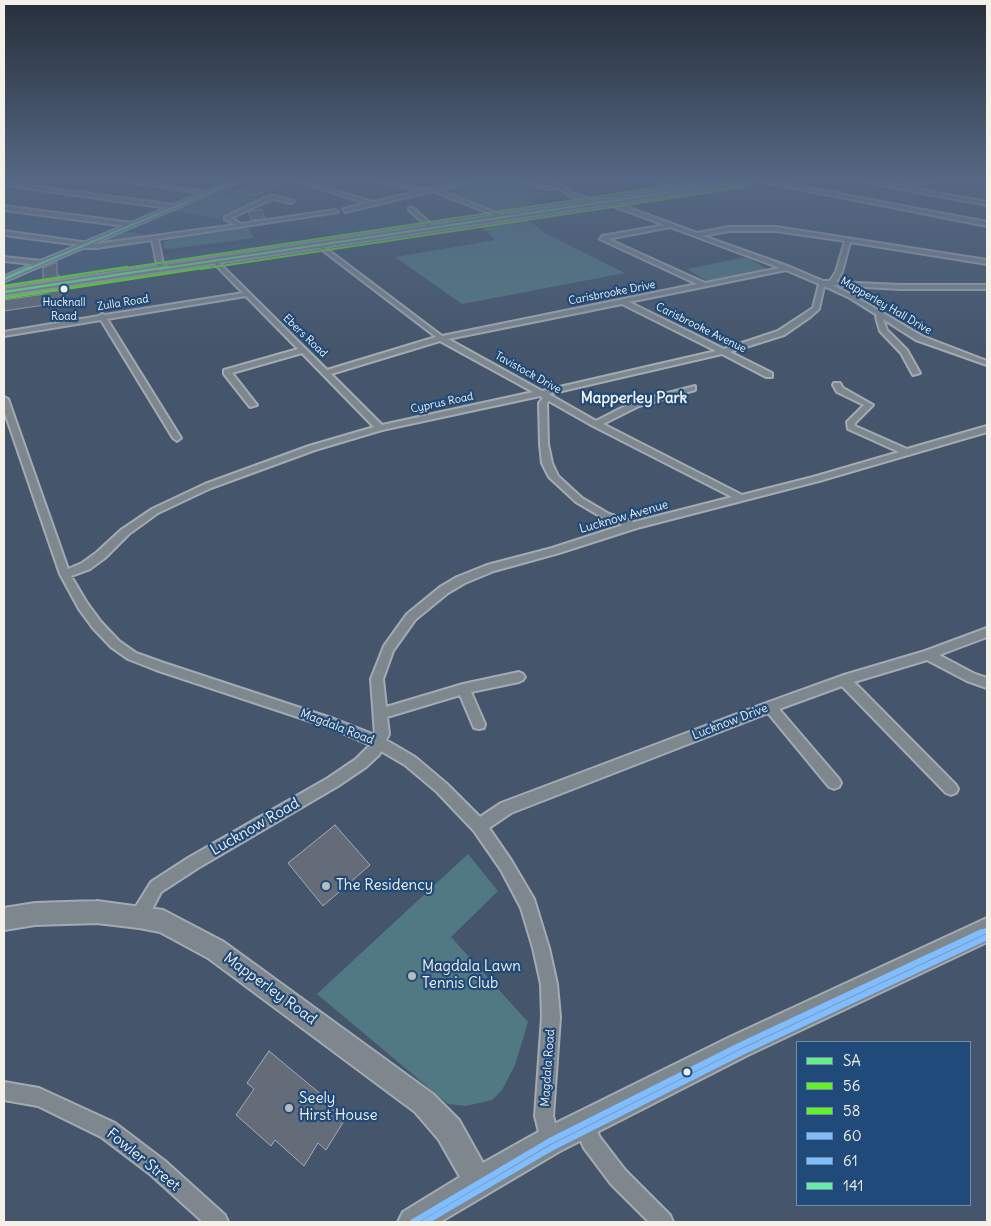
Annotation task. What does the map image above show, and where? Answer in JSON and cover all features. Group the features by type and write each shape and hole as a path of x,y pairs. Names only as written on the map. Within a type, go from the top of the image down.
{"highway":[{"path":"4,292 371,237"}],"main road":[{"path":"4,279 103,237"},
{"name":"Mapperley Road","path":"4,918 35,914 97,912 139,917 163,922 216,950 424,1103 449,1130 478,1182"},
{"path":"413,1222 550,1141 586,1125 739,1046 987,930"}],"street":[{"path":"32,237 96,246 161,237"},
{"path":"606,237 602,238 704,285"},
{"name":"Mapperley Hall Drive","path":"703,237 824,283 852,297 918,338 987,363"},
{"path":"828,237 987,262"},
{"path":"155,238 161,269"},
{"path":"833,283 834,278 839,272 848,240"},
{"name":"Tavistock Drive","path":"319,245 441,338 596,424 741,498"},
{"path":"4,259 42,263"},
{"name":"Ebers Road","path":"214,261 328,373 380,428"},
{"name":"Carisbrooke Drive","path":"328,373 441,338 788,268"},
{"path":"824,283 900,287 987,287"},
{"name":"Cyprus Road","path":"65,574 86,566 125,532 156,511 191,493 312,448 380,428 545,395 723,352 764,340 781,333 816,309 821,285 824,283"},
{"name":"Zulla Road","path":"4,334 102,316 246,294"},
{"name":"Carisbrooke Avenue","path":"622,302 769,375"},
{"path":"881,314 879,317 884,332 904,352 916,374"},
{"path":"102,316 177,438"},
{"path":"253,405 227,372 304,350"},
{"path":"837,385 840,390 869,405 851,422 851,427 908,453"},
{"path":"596,424 636,404 692,388"},
{"path":"545,395 543,403 544,444 547,462 554,477 579,500 599,512 634,525"},
{"name":"Magdala Road","path":"4,399 65,574 83,606 97,625 115,644 132,656 203,682 334,724 378,742 410,761 442,788 479,826 506,865 528,905 541,948 549,984 551,1017 544,1116 550,1141"},
{"name":"Lucknow Avenue","path":"378,742 382,734 377,679 388,649 411,617 436,596 461,580 491,568 555,551 634,525 908,453 987,429"},
{"name":"Lucknow Drive","path":"479,826 506,808 770,707 844,680 928,655 987,632"},
{"path":"928,655 971,678 987,683"},
{"path":"380,714 463,689 520,676"},
{"path":"844,680 950,789"},
{"path":"463,689 479,724"},
{"path":"770,707 834,783"},
{"name":"Lucknow Road","path":"139,917 156,888 202,858 333,782 361,763 374,750 378,742"},
{"name":"Fowler Street","path":"4,1091 39,1097 108,1130 158,1168 218,1222"},
{"path":"586,1125 591,1141 618,1177 663,1222"}],"shaded area":[{"path":"4,237 94,237 4,275"},
{"path":"287,237 293,245 4,289 4,283 83,250 150,240 153,256"}],"green space":[{"path":"112,237 144,237 96,244"},
{"path":"176,237 254,238 170,249 164,248 163,242"},
{"path":"492,237 553,237 625,273 462,304 395,257 495,240"},
{"path":"746,257 767,269 707,281 687,269"},
{"name":"Magdala Lawn Tennis Club","path":"468,854 498,891 451,937 528,1022 515,1065 502,1090 492,1100 466,1106 448,1104 317,994"}],"building":[{"path":"57,262 57,275 59,275 60,279 43,281 43,268"},
{"path":"61,288 63,306 44,291"},
{"path":"45,294 45,305 4,311 4,300"},
{"name":"The Residency","path":"335,825 370,865 323,906 288,863"},
{"name":"Seely Hirst House","path":"269,1051 347,1116 326,1150 318,1143 304,1166 275,1140 271,1146 236,1115 254,1089 247,1083"}],"transit line":[{"name":"141","path":"4,279 103,237"},
{"name":"58","path":"4,286 328,237"},
{"name":"SA","path":"4,292 369,237"},
{"name":"56","path":"5,298 410,237"},
{"name":"60","path":"413,1222 550,1141 739,1046 987,930"},
{"name":"61","path":"425,1222 553,1147 742,1052 987,937"}],"place":[{"name":"Hucknall Road","path":"64,289"},
{"name":"The Residency","path":"326,886"},
{"name":"Magdala Lawn Tennis Club","path":"412,976"},
{"name":"Seely Hirst House","path":"289,1108"}],"district":[{"name":"Mapperley Park","path":"634,399"}]}
